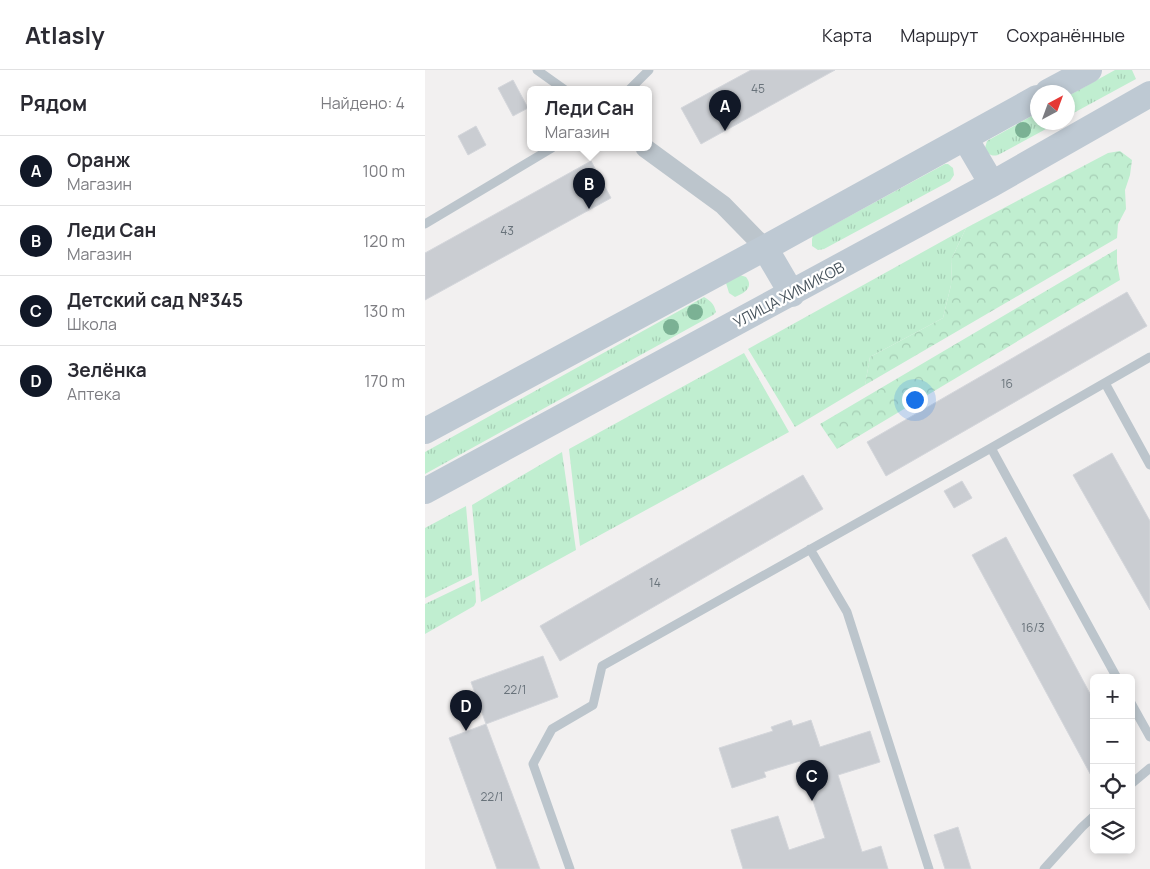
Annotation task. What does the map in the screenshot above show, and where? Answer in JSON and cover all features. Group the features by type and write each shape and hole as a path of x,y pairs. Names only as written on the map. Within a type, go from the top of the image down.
{"main road":[{"path":"1061,85 1089,70"},
{"name":"УЛИЦА ХИМИКОВ","path":"425,491 992,184 1150,94"},
{"path":"425,430 765,248 1030,102"},
{"path":"965,138 992,184"},
{"path":"765,248 791,294"}],"street":[{"path":"649,151 723,205 765,248"}],"lane":[{"path":"537,70 559,86"},
{"path":"633,86 649,70"},
{"path":"425,224 547,151"},
{"path":"570,869 533,764 552,730 593,705 601,666 1150,357"},
{"path":"1105,383 1150,465"},
{"path":"991,448 1115,674"},
{"path":"810,549 847,612 929,869"},
{"path":"1135,710 1150,737"},
{"path":"1135,781 1150,768"},
{"path":"1044,869 1090,820"}],"green space":[{"path":"1115,70 1132,70 1136,79 1075,112 1075,92"},
{"path":"1030,117 1030,130 1044,130 996,156 987,152 985,148 987,141"},
{"path":"1120,151 1132,160 1125,190 1126,209 1118,224 1117,238 865,385 870,357 943,318 951,285 952,258 966,228 1108,153"},
{"path":"945,164 953,168 954,175 950,181 824,249 818,250 812,246 813,236"},
{"path":"966,228 952,258 951,285 943,318 870,357 865,385 795,427 748,349"},
{"path":"1117,249 1120,280 837,449 820,424"},
{"path":"740,275 746,277 749,287 745,292 735,297 729,293 726,283"},
{"path":"704,297 714,307 716,312 713,315 425,474 425,452"},
{"path":"744,353 789,432 580,546 569,449"},
{"path":"562,452 576,550 481,602 472,505"},
{"path":"466,506 472,575 425,598 425,528"},
{"path":"475,580 476,602 474,606 425,634 425,604"}],"building":[{"path":"751,70 835,70 701,144 681,108"},
{"path":"513,80 527,109 513,116 498,88"},
{"path":"476,126 486,145 468,155 458,136"},
{"path":"591,161 611,198 425,300 425,253"},
{"path":"1127,292 1147,326 886,476 867,442"},
{"path":"1112,453 1150,521 1150,610 1073,475"},
{"path":"803,475 823,509 560,661 540,626"},
{"path":"962,481 972,498 954,508 944,491"},
{"path":"1006,537 1090,694 1090,774 972,555"},
{"path":"543,656 558,697 486,724 471,682"},
{"path":"791,720 793,726 811,720 820,747 870,731 880,762 838,775 862,852 881,846 888,869 743,869 731,830 778,816 789,850 825,838 800,761 764,772 766,777 732,788 719,748 773,731 771,727"},
{"path":"486,724 540,869 497,869 449,738"},
{"path":"958,827 971,869 945,869 934,835"}],"place":[{"name":"Оранж","path":"725,131"},
{"name":"Леди Сан","path":"589,209"},
{"name":"Зелёнка","path":"466,731"},
{"name":"Детский сад №345","path":"812,801"}]}
